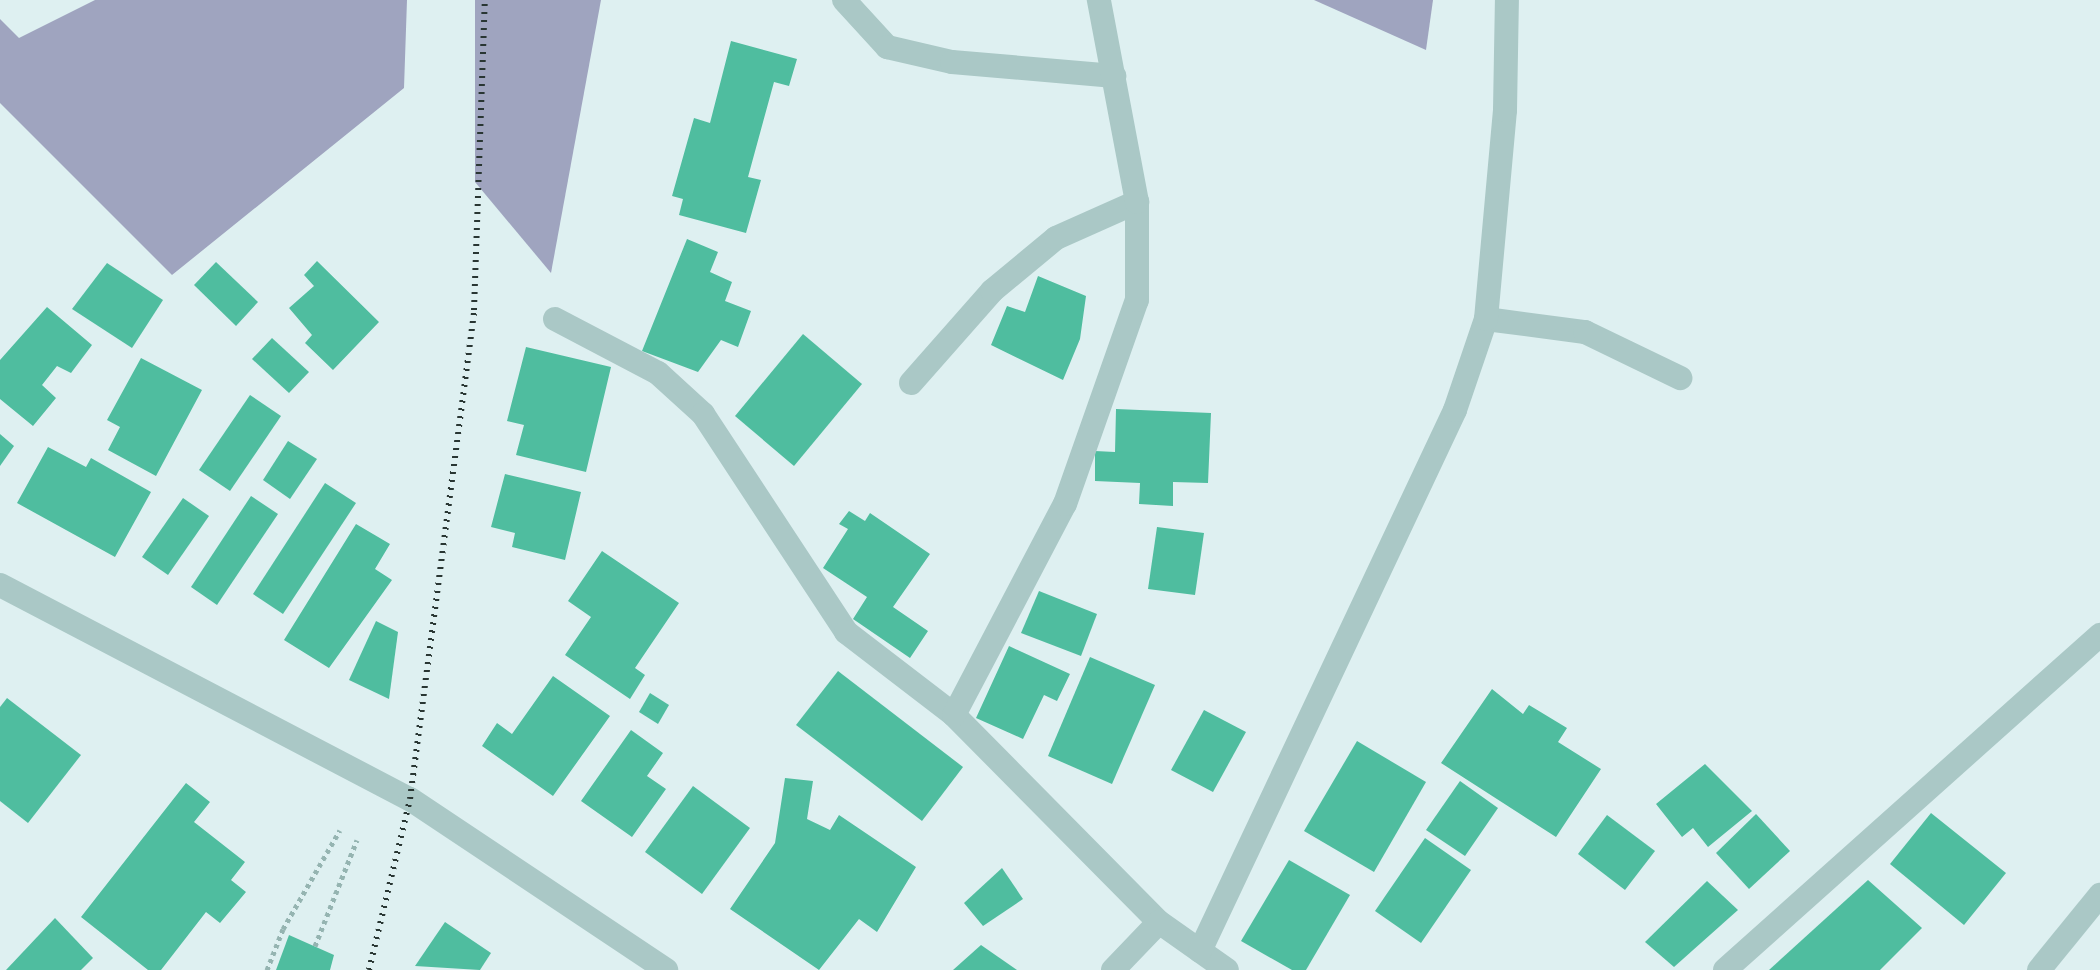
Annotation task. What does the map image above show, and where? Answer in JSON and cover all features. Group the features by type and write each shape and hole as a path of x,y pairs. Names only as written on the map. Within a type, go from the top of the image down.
{"street":[{"path":"844,0 887,47 952,62 1114,76"},
{"path":"954,715 1065,504 1090,442 1137,300 1137,202 1099,0"},
{"path":"1200,951 1455,410 1486,319 1505,110 1507,0"},
{"path":"911,383 992,291 1056,238 1137,202"},
{"path":"555,319 658,373 703,414 846,632 954,715 1159,922 1227,970"},
{"path":"1486,319 1585,332 1680,378"},
{"path":"0,585 410,799 666,970"},
{"path":"1725,970 2100,635"},
{"path":"2039,970 2100,895"},
{"path":"1113,970 1159,922"}],"path":[{"path":"267,970 283,929 340,830"},
{"path":"315,946 357,840"}],"shaded area":[{"path":"95,0 407,0 404,88 172,275 0,103 0,19 19,38"},
{"path":"475,0 601,0 551,273 475,182"},
{"path":"1314,0 1433,0 1426,50"}],"building":[{"path":"731,41 797,59 789,86 774,82 748,177 761,180 746,233 679,215 683,199 672,196 694,118 710,123"},
{"path":"687,239 718,252 710,272 732,282 725,301 751,311 738,347 721,340 698,372 642,351"},
{"path":"317,261 379,322 333,370 305,343 312,335 289,308 314,286 304,275"},
{"path":"216,262 258,302 236,326 194,285"},
{"path":"107,263 163,300 132,348 72,309"},
{"path":"1038,276 1086,296 1080,339 1063,380 991,345 1007,306 1025,312"},
{"path":"47,307 92,345 71,373 57,366 42,385 56,398 33,426 0,399 0,360"},
{"path":"803,334 862,384 794,466 735,416"},
{"path":"272,338 309,372 289,393 252,359"},
{"path":"526,347 611,367 586,472 516,455 524,425 507,421"},
{"path":"141,358 202,390 156,476 108,450 120,427 107,420"},
{"path":"250,395 281,416 230,491 199,470"},
{"path":"1116,409 1211,413 1208,483 1173,482 1173,506 1139,504 1140,483 1095,481 1095,451 1115,452"},
{"path":"0,434 14,446 0,466"},
{"path":"288,441 317,459 290,499 263,480"},
{"path":"48,447 86,467 91,458 151,492 115,557 17,503"},
{"path":"505,474 581,492 565,560 512,547 515,533 491,527"},
{"path":"325,483 356,503 283,614 253,594"},
{"path":"251,496 278,514 217,605 191,587"},
{"path":"183,498 209,516 168,575 142,557"},
{"path":"849,511 865,521 870,513 930,554 893,607 928,631 910,658 853,619 867,597 823,568 848,529 839,524"},
{"path":"356,524 390,544 375,569 392,580 329,668 284,640"},
{"path":"1157,527 1204,533 1195,595 1148,589"},
{"path":"602,551 679,603 635,668 645,675 630,699 565,655 591,617 568,601"},
{"path":"1039,591 1097,614 1081,656 1021,633"},
{"path":"376,621 398,632 389,699 349,680"},
{"path":"1009,646 1070,674 1057,701 1044,695 1023,739 976,718"},
{"path":"1090,657 1155,685 1112,784 1048,756"},
{"path":"838,671 963,767 922,821 796,725"},
{"path":"553,676 610,716 553,796 482,746 497,723 512,734"},
{"path":"1492,689 1523,714 1529,705 1567,728 1558,742 1601,769 1556,837 1441,763"},
{"path":"650,693 669,705 658,724 639,712"},
{"path":"7,698 81,755 28,823 0,801 0,707"},
{"path":"1204,710 1246,732 1213,792 1171,770"},
{"path":"631,730 663,753 647,776 666,789 632,837 581,801"},
{"path":"1357,741 1426,782 1374,872 1304,831"},
{"path":"1705,764 1752,811 1708,847 1693,828 1682,837 1656,804"},
{"path":"785,778 813,781 807,819 830,830 839,815 916,867 877,932 859,919 819,970 730,909 775,843"},
{"path":"1460,781 1498,808 1465,856 1426,830"},
{"path":"186,783 210,802 194,822 245,862 231,880 246,892 220,923 206,912 161,970 148,970 81,917"},
{"path":"693,786 750,828 702,894 645,852"},
{"path":"1931,813 2006,873 1964,925 1890,864"},
{"path":"1756,814 1790,851 1749,889 1716,853"},
{"path":"1607,815 1655,851 1625,890 1578,854"},
{"path":"1425,838 1471,870 1421,943 1375,911"},
{"path":"1289,860 1350,895 1306,970 1292,970 1241,941"},
{"path":"1002,868 1023,899 983,926 964,903"},
{"path":"1868,880 1922,928 1880,970 1769,970"},
{"path":"1707,881 1738,910 1674,967 1645,942"},
{"path":"55,918 93,958 81,970 6,970"},
{"path":"445,922 491,953 480,970 415,966"},
{"path":"289,935 334,955 330,970 276,970"},
{"path":"981,945 1017,970 953,970"}],"railway":[{"path":"369,970 410,799 474,310 485,0"}]}
